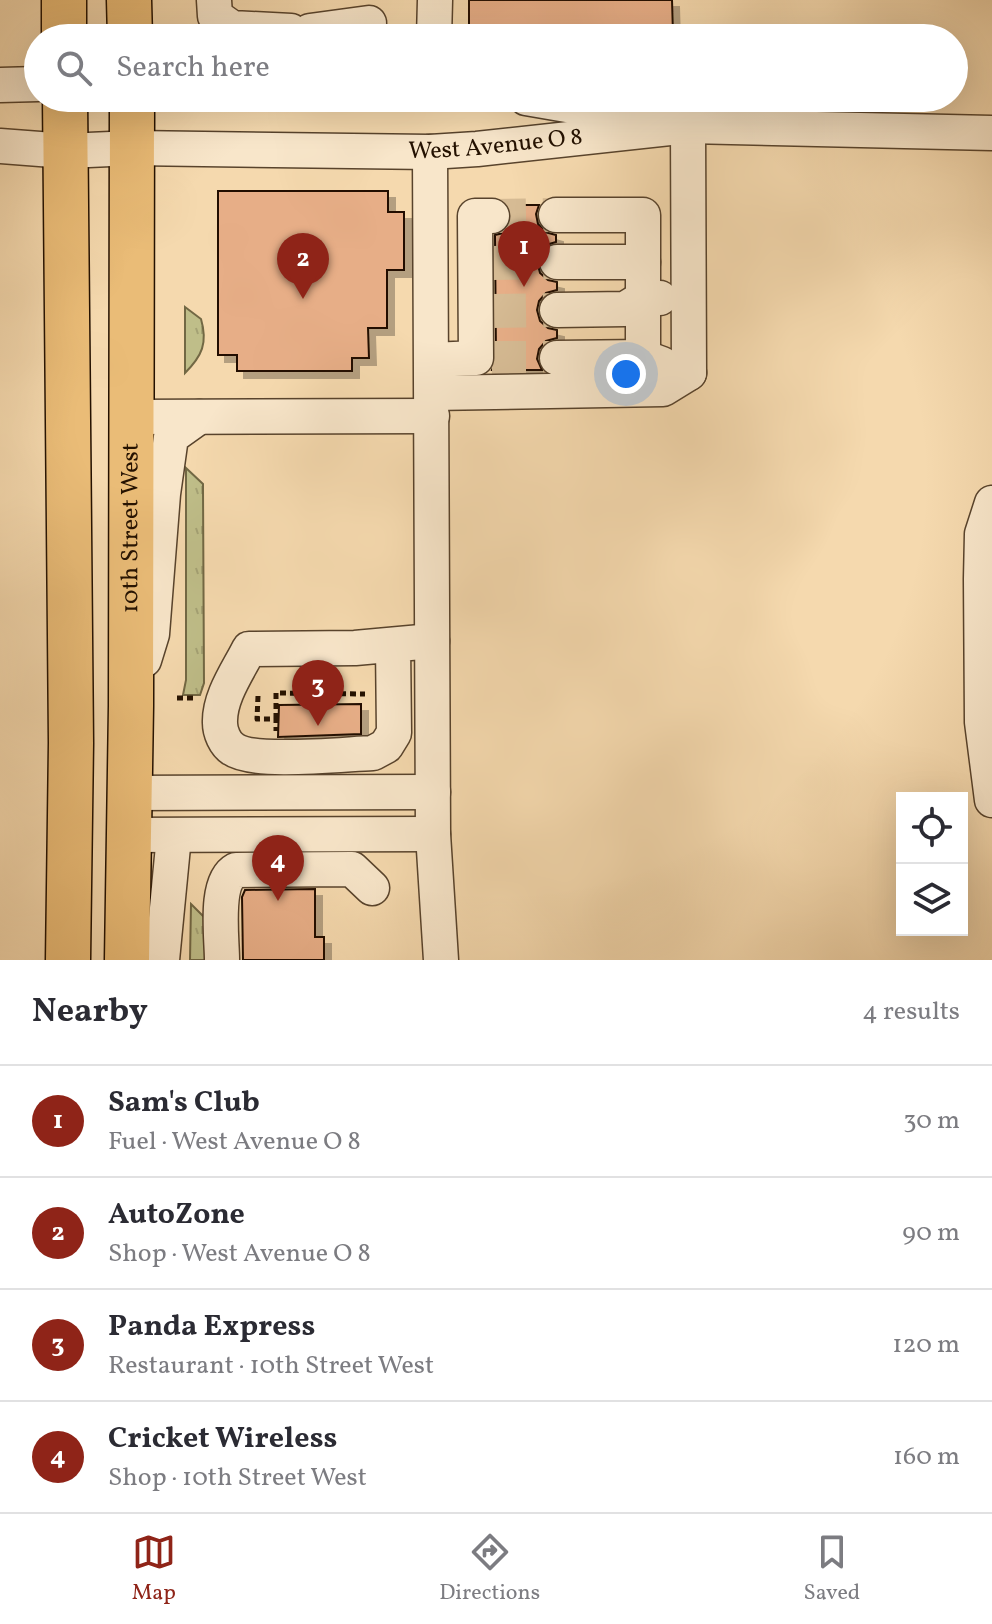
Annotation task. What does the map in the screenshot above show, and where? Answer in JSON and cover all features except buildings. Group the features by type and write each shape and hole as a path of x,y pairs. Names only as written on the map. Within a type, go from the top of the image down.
{"main road":[{"path":"64,0 64,24"},
{"path":"129,0 130,24"},
{"path":"65,112 71,743 68,960"},
{"name":"10th Street West","path":"127,960 131,706 132,112"},
{"path":"68,811 129,793"},
{"path":"68,811 128,835"}],"street":[{"path":"214,0 215,16 226,24"},
{"path":"434,24 435,0"},
{"path":"360,24 369,23"},
{"path":"0,85 24,84"},
{"path":"607,112 688,126 689,373"},
{"name":"West Avenue O 8","path":"0,146 66,151 133,148 430,152 688,126 992,133"},
{"path":"430,152 433,834 441,960"},
{"path":"556,215 643,215 643,357"},
{"path":"432,389 484,358 484,263 475,216 492,216"},
{"path":"557,262 643,262"},
{"path":"557,310 625,309 643,298 689,298"},
{"path":"557,358 643,357 689,373"},
{"path":"132,417 199,417 432,389 663,389 689,373"},
{"path":"131,706 152,634 163,494 171,437 199,417"},
{"path":"992,503 982,534 981,604 982,722 992,800"},
{"path":"393,645 394,733 386,746 373,753 256,756 234,750 224,739 220,722 224,698 249,649 432,641"},
{"path":"129,793 433,792"},
{"path":"128,835 433,834"},
{"path":"162,960 174,836"},
{"path":"222,960 222,888 230,873 236,870 352,869 372,888"}],"path":[{"path":"258,689 257,719 276,719"},
{"path":"276,732 276,693 369,694 369,708"}],"green space":[{"path":"185,307 201,319 204,335 196,361 185,373"},
{"path":"186,468 203,484 204,683 200,695 183,695 186,680"},
{"path":"191,904 206,919 208,960 190,960"}],"tunnel":[{"path":"492,216 556,215"},
{"path":"492,263 557,262"},
{"path":"492,311 557,310"},
{"path":"492,358 557,358"}],"place":[{"name":"Sam's Club","path":"524,287"},
{"name":"AutoZone","path":"303,299"},
{"name":"Panda Express","path":"318,726"},
{"name":"Cricket Wireless","path":"278,901"}]}
